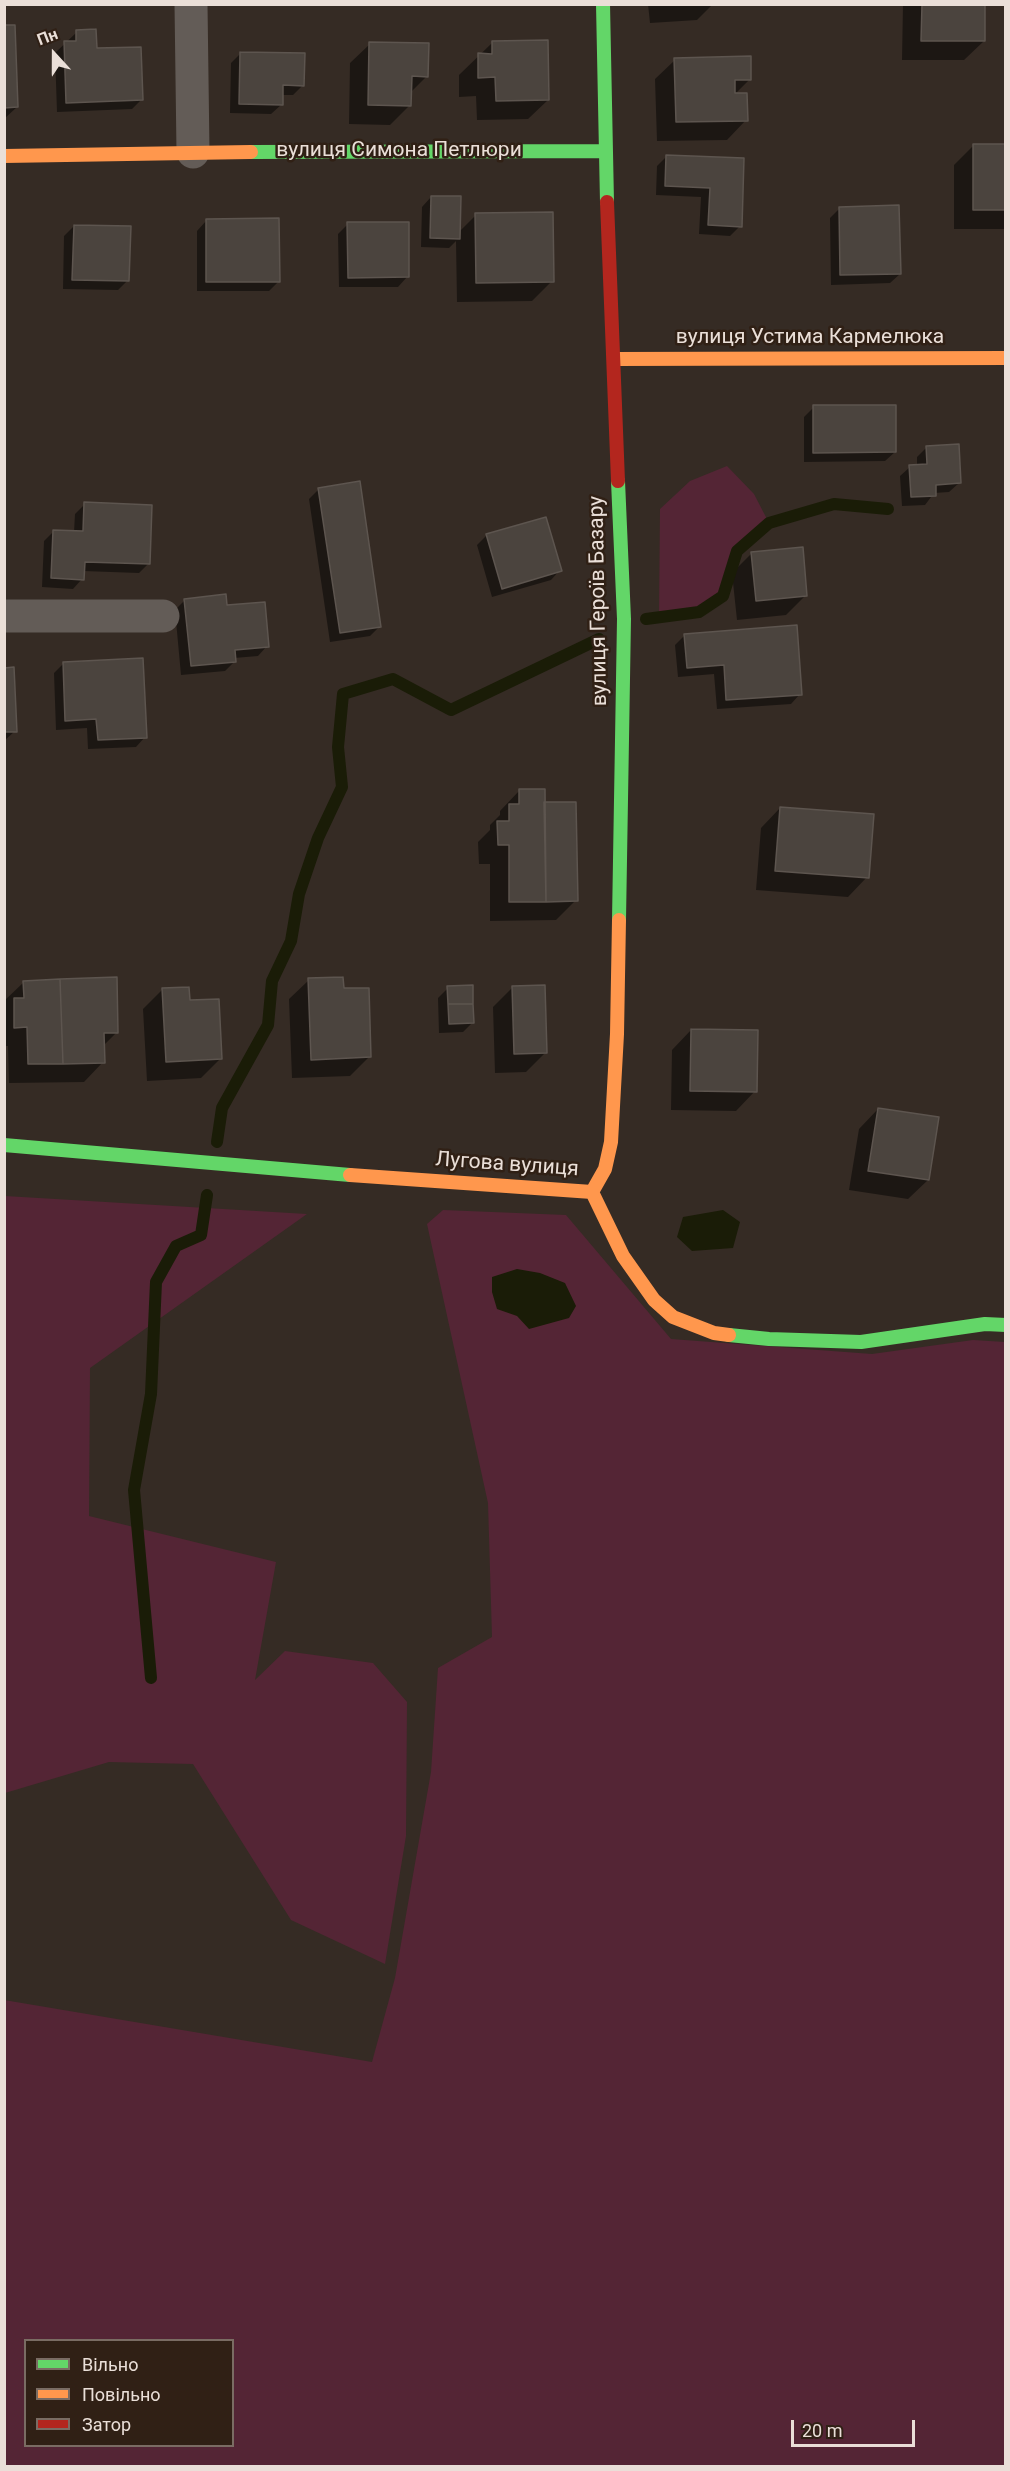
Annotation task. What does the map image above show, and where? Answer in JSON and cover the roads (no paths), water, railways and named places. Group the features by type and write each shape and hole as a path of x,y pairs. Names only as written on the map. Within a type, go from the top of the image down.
{"street":[{"path":"191,4 193,152"},
{"name":"вулиця Героїв Базару","path":"591,1192 605,1169 611,1142 617,1024 624,619 605,151 603,4"},
{"name":"вулиця Симона Петлюри","path":"4,156 193,152 605,151"},
{"name":"вулиця Устима Кармелюка","path":"614,359 1005,358"},
{"path":"4,616 163,616"},
{"name":"Лугова вулиця","path":"4,1145 323,1173 591,1192 623,1256 654,1300 673,1317 714,1333 778,1340 861,1342 976,1325 1005,1325"}],"waterway":[{"path":"646,619 699,612 723,596 737,551 769,523 834,504 888,509"},
{"path":"217,1142 222,1108 268,1025 272,981 291,941 299,894 318,838 342,787 338,747 343,694 393,679 451,710 599,639"},
{"path":"151,1678 134,1490 151,1394 156,1282 176,1246 201,1235 207,1195"}]}
